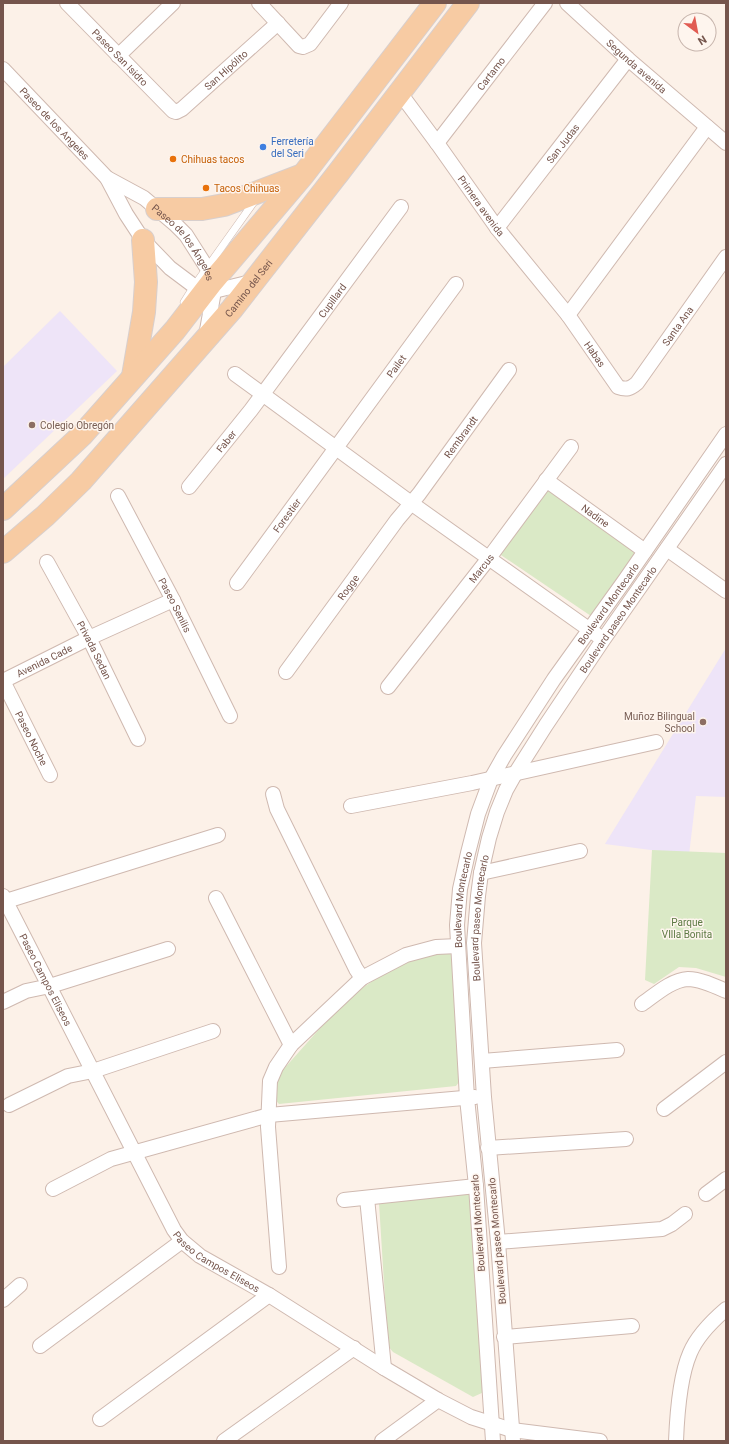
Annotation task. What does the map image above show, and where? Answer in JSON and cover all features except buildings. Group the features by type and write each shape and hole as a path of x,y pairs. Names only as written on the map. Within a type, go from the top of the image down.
{"main road":[{"path":"3,509 82,435 133,376 177,318 303,175 435,3"},
{"name":"Camino del Seri","path":"3,552 45,516 81,481 255,281 468,3"},
{"path":"150,204 202,209 224,205 303,175"},
{"path":"133,376 144,312 145,289 143,240"}],"street":[{"name":"Paseo San Isidro","path":"67,3 173,111"},
{"path":"118,56 173,3"},
{"path":"259,3 299,46 304,47 310,44 341,3"},
{"name":"Cartamo","path":"437,144 545,3"},
{"name":"Segunda avenida","path":"567,3 628,59 707,127"},
{"name":"San Hipólito","path":"173,111 182,109 278,23"},
{"name":"San Judas","path":"497,228 628,59"},
{"name":"Paseo de los Angeles","path":"3,69 107,178"},
{"name":"Primera avenida","path":"400,93 497,228 568,316"},
{"path":"568,316 707,127 726,143"},
{"name":"Paseo de los Ángeles","path":"107,178 150,204 175,224 186,236 206,284"},
{"name":"Paseo de los Ángeles","path":"107,178 126,214 143,240 170,268 206,284"},
{"path":"126,214 150,204"},
{"name":"Cupillard","path":"263,394 401,207"},
{"name":"Santa Ana","path":"626,389 632,387 636,383 726,257"},
{"path":"204,340 206,284 255,281"},
{"name":"Pailet","path":"336,448 456,284"},
{"name":"Habas","path":"568,316 618,387 626,389"},
{"name":"Rembrandt","path":"411,504 509,370"},
{"path":"235,374 411,504 604,640"},
{"name":"Faber","path":"189,487 263,394"},
{"name":"Boulevard Montecarlo","path":"493,1441 476,1186 466,1098 457,925 460,889 478,814 491,779 504,756 554,679 726,434"},
{"name":"Marcus","path":"388,687 489,558 571,447"},
{"name":"Forestier","path":"237,583 336,448"},
{"name":"Boulevard paseo Montecarlo","path":"513,1436 504,1337 498,1242 488,1148 474,944 481,873 497,812 506,790 515,774 546,725 604,640 670,552 724,474"},
{"name":"Nadine","path":"546,480 645,551"},
{"name":"Paseo Senilis","path":"118,496 173,600 230,716"},
{"name":"Rogge","path":"286,672 397,520 411,504"},
{"path":"670,552 726,591"},
{"name":"Privada Sedan","path":"47,562 89,638 138,739"},
{"name":"Avenida Cade","path":"3,681 89,638 173,600"},
{"name":"Paseo Noche","path":"3,681 50,775"},
{"path":"351,806 515,774 656,742"},
{"path":"273,794 277,809 356,969 362,978"},
{"path":"4,899 218,835"},
{"path":"481,873 580,851"},
{"path":"216,898 291,1045"},
{"name":"Paseo Campos Eliseos","path":"4,899 174,1230 182,1241 200,1256 268,1295 384,1368 438,1400 471,1417 492,1424 513,1436 595,1441"},
{"path":"279,1267 268,1127 270,1081 276,1067 291,1045 362,978 406,955 436,947 458,946"},
{"path":"3,1002 26,991 50,986 168,949"},
{"path":"642,1004 669,985 688,979 699,981 726,991"},
{"path":"9,1105 68,1076 93,1071 212,1031"},
{"path":"482,1061 617,1050"},
{"path":"664,1109 726,1062"},
{"path":"53,1189 111,1159 269,1115 484,1097"},
{"path":"488,1148 626,1139"},
{"path":"706,1194 726,1179"},
{"path":"344,1200 476,1186"},
{"path":"366,1198 384,1368"},
{"path":"498,1242 662,1229 672,1224 685,1214"},
{"path":"40,1346 182,1241"},
{"path":"3,1300 20,1285"},
{"path":"100,1419 268,1295"},
{"path":"676,1437 684,1372 690,1352 709,1324 726,1309"},
{"path":"504,1337 632,1326"},
{"path":"224,1441 354,1348"},
{"path":"382,1441 438,1400"}],"lane":[{"path":"206,284 262,191"}],"shaded area":[{"name":"Colegio Obregón","path":"60,311 117,371 3,479 3,367"},
{"name":"Muñoz Bilingual School","path":"726,648 726,797 696,796 689,855 605,844"}],"green space":[{"path":"547,490 637,551 591,616 498,553"},
{"name":"Parque VIlla Bonita","path":"652,850 726,853 726,977 696,968 679,967 654,984 645,980"},
{"path":"444,949 454,957 462,1078 456,1086 279,1104 272,1096 282,1071 346,999 405,959"},
{"path":"468,1189 473,1195 484,1392 473,1397 393,1352 388,1346 379,1203"}],"place":[{"name":"Ferretería del Seri","path":"263,147"},
{"name":"Chihuas tacos","path":"173,159"},
{"name":"Tacos Chihuas","path":"206,188"},
{"name":"Colegio Obregón","path":"32,425"},
{"name":"Muñoz Bilingual School","path":"703,722"}]}
